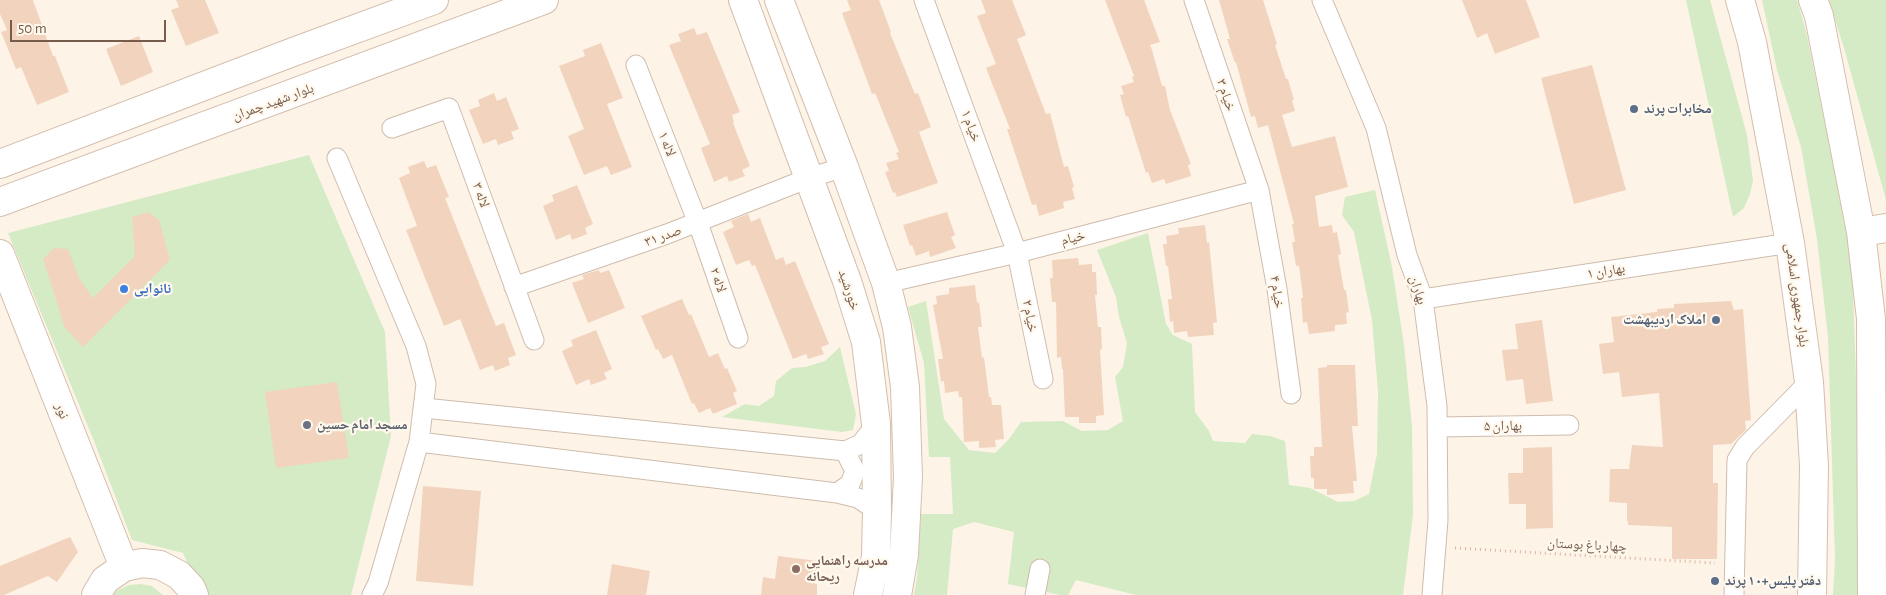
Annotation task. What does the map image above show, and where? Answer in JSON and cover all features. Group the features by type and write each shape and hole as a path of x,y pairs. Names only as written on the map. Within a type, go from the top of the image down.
{"main road":[{"path":"0,164 434,0"},
{"name":"بلوار شهید چمران","path":"0,202 544,0"},
{"name":"خورشید","path":"743,0 847,281 866,342 876,424 877,510 876,556 868,595"},
{"path":"779,0 844,167 886,283 897,327 905,387 908,477 904,554 897,595"},
{"name":"بلوار جمهوری اسلامی","path":"1740,0 1752,42 1790,243 1808,382 1814,466 1812,595"},
{"path":"1813,0 1819,16 1874,230 1871,319 1872,595"},
{"name":"نور","path":"0,254 124,567"},
{"path":"96,595 105,580 124,567 142,563 160,565 179,575 191,588 194,595"}],"street":[{"name":"خیام ۱","path":"924,0 1017,253"},
{"name":"خیام ۳","path":"1194,0 1260,190"},
{"name":"بهاران","path":"1322,0 1376,128 1407,255 1423,300 1438,427 1438,520 1432,595"},
{"name":"لاله ۱","path":"636,65 698,223"},
{"name":"لاله ۳","path":"392,128 449,108 534,340"},
{"path":"337,158 416,346 426,384 419,442 378,584 372,595"},
{"name":"صدر ۳۱","path":"514,287 698,223 809,178 844,167"},
{"name":"خیام","path":"886,283 1017,253 1260,190"},
{"name":"خیام ۴","path":"1260,190 1277,289 1291,394"},
{"name":"لاله ۲","path":"698,223 738,338"},
{"name":"بهاران ۱","path":"1423,300 1790,243"},
{"name":"خیام ۲","path":"1017,253 1043,379"},
{"path":"1734,595 1737,460 1745,447 1808,382"},
{"path":"424,408 844,451 861,444 876,424"},
{"name":"بهاران ۵","path":"1438,427 1569,425"},
{"path":"419,442 837,493 858,498 877,510"},
{"path":"837,493 850,484 855,471 844,451"},
{"path":"1035,595 1040,569"}],"path":[{"name":"چهار باغ بوستان","path":"1436,547 1736,565"}],"green space":[{"path":"1686,0 1710,0 1747,135 1753,181 1744,208 1733,217"},
{"path":"1762,0 1797,0 1806,31 1824,119 1851,232 1861,595 1833,595 1835,558 1828,337 1817,239 1801,147 1777,70"},
{"path":"1829,0 1886,0 1886,200 1844,48"},
{"path":"309,155 385,332 391,436 351,595 201,595 183,553 132,540 94,441 8,233"},
{"path":"1375,190 1392,267 1404,345 1412,427 1413,515 1403,595 1136,595 1076,580 1068,595 1060,595 1008,584 1014,532 974,522 953,529 947,595 914,595 921,514 953,514 950,457 929,457 924,363 908,307 926,301 944,419 969,450 995,453 1009,439 1021,422 1063,421 1082,431 1108,430 1123,421 1115,377 1123,367 1127,343 1119,317 1116,297 1097,250 1148,233 1166,324 1173,335 1192,344 1195,412 1209,431 1213,441 1245,443 1252,434 1270,436 1285,441 1289,485 1310,488 1338,502 1354,501 1369,494 1377,454 1378,392 1372,320 1354,232 1342,215 1345,197"},
{"path":"840,347 856,414 853,430 842,432 722,417 745,404 759,406 774,396 776,381 792,368 805,367 825,361"},
{"path":"129,585 152,586 163,595 112,595"}],"building":[{"path":"0,0 33,0 53,56 55,56 69,92 37,105 21,67 16,69 1,32 7,30 0,14"},
{"path":"176,0 205,0 219,33 186,46 171,10 179,7"},
{"path":"847,0 879,0 890,33 915,94 918,93 931,127 919,132 938,183 897,197 895,192 893,193 885,172 889,171 886,163 899,159 896,153 899,152 875,93 872,94 842,13 851,10"},
{"path":"981,0 1012,0 1026,35 1017,39 1046,114 1050,113 1064,167 1068,166 1074,187 1072,188 1075,199 1063,202 1064,208 1039,216 1036,204 1032,205 1007,129 1010,129 986,68 996,64 977,16 986,13"},
{"path":"1105,0 1144,0 1160,42 1150,45 1162,86 1165,86 1170,110 1191,164 1188,165 1191,176 1166,184 1164,179 1152,183 1148,172 1146,173 1120,95 1124,94 1121,86 1134,82 1132,77 1134,76"},
{"path":"1219,0 1263,0 1277,44 1275,45 1294,100 1292,100 1295,111 1282,115 1292,147 1335,136 1348,187 1315,196 1319,227 1332,225 1333,233 1337,232 1341,254 1338,255 1349,312 1346,313 1347,324 1335,325 1335,331 1309,334 1307,322 1303,323 1301,298 1303,298 1299,266 1296,266 1292,242 1295,242 1292,224 1294,224 1268,125 1258,128 1255,116 1251,117 1236,62 1227,39 1230,39"},
{"path":"1462,0 1526,0 1540,37 1495,54 1487,33 1477,38"},
{"path":"694,28 697,35 707,32 740,112 732,115 733,123 750,166 742,170 745,176 729,182 727,176 714,182 701,148 710,144 669,45 681,41 678,34"},
{"path":"139,36 153,72 121,86 106,49"},
{"path":"601,43 623,98 607,104 632,167 611,175 607,166 584,175 568,136 584,129 559,66 585,56 583,50"},
{"path":"1592,65 1626,190 1574,204 1541,78"},
{"path":"494,93 497,101 506,97 519,129 511,132 514,139 498,145 496,139 483,144 469,110 480,106 478,100"},
{"path":"424,161 427,168 436,165 449,197 445,198 496,326 504,323 516,355 508,358 510,365 495,371 493,365 480,370 460,319 444,326 406,230 417,226 399,178 410,173 408,167"},
{"path":"577,185 593,224 585,228 587,234 572,240 570,234 556,240 543,206 554,201 552,195"},
{"path":"148,212 159,220 170,260 83,347 65,328 43,259 54,248 68,249 79,278 93,298 135,256 132,217"},
{"path":"947,212 955,235 951,237 956,248 930,257 929,251 916,256 912,245 910,246 903,225"},
{"path":"748,214 751,222 760,218 776,260 783,257 786,265 795,261 829,344 821,347 824,354 808,359 806,354 793,359 755,265 752,266 749,260 736,265 723,232 734,227 731,221"},
{"path":"1205,225 1207,243 1209,242 1217,322 1213,323 1214,335 1188,337 1187,331 1174,333 1173,321 1170,322 1168,299 1172,299 1163,244 1167,244 1166,236 1179,234 1178,228"},
{"path":"1078,258 1079,265 1092,264 1092,272 1096,272 1097,295 1095,295 1098,327 1101,327 1102,349 1100,350 1104,415 1096,416 1096,423 1079,423 1079,417 1065,417 1063,369 1061,357 1057,358 1056,302 1052,302 1050,278 1053,278 1052,260"},
{"path":"599,270 600,273 609,270 625,308 588,323 572,283 584,279 582,275"},
{"path":"975,285 982,327 978,327 989,397 991,397 992,405 1001,405 1004,439 995,440 996,447 979,448 979,441 964,442 962,397 959,397 958,391 945,393 944,381 941,382 938,359 943,359 933,305 937,304 936,296 949,294 949,288"},
{"path":"682,299 689,315 691,314 709,357 718,353 737,391 733,393 737,404 713,414 710,408 699,413 694,403 692,404 672,355 663,359 658,349 656,350 641,316"},
{"path":"1731,301 1734,310 1743,309 1751,420 1745,421 1746,430 1731,444 1713,445 1713,483 1718,483 1717,559 1672,559 1672,527 1628,525 1627,503 1609,502 1610,469 1629,469 1632,445 1663,447 1659,393 1622,397 1619,372 1603,374 1599,344 1614,342 1611,317 1657,312 1657,309 1674,308 1674,304"},
{"path":"1542,320 1553,401 1526,404 1523,379 1506,381 1502,350 1518,349 1515,324"},
{"path":"596,330 612,369 604,373 607,379 591,385 589,379 576,385 562,351 573,346 571,340"},
{"path":"1327,365 1355,365 1358,426 1352,426 1357,481 1353,481 1354,493 1327,495 1327,489 1314,489 1314,478 1311,478 1310,456 1314,456 1314,447 1322,447 1318,368 1327,367"},
{"name":"مسجد امام‌ حسین","path":"337,382 349,458 276,468 265,392"},
{"path":"1552,447 1553,528 1526,529 1526,504 1509,504 1508,473 1523,473 1523,448"},
{"path":"423,486 481,491 473,586 416,581"},
{"path":"70,537 78,552 57,582 48,576 0,595 0,566"},
{"name":"مدرسه راهنمایی ریحانه","path":"778,556 818,561 815,584 817,584 817,595 761,595 763,577 775,579"},
{"path":"612,564 650,571 646,595 607,595"}],"place":[{"name":"مخابرات پرند","path":"1634,109"},
{"name":"نانوایی","path":"124,289"},
{"name":"املاک اردیبهشت","path":"1716,320"},
{"name":"مسجد امام‌ حسین","path":"307,425"},
{"name":"مدرسه راهنمایی ریحانه","path":"796,569"},
{"name":"دفتر پلیس+۱۰ پرند","path":"1715,581"}]}
